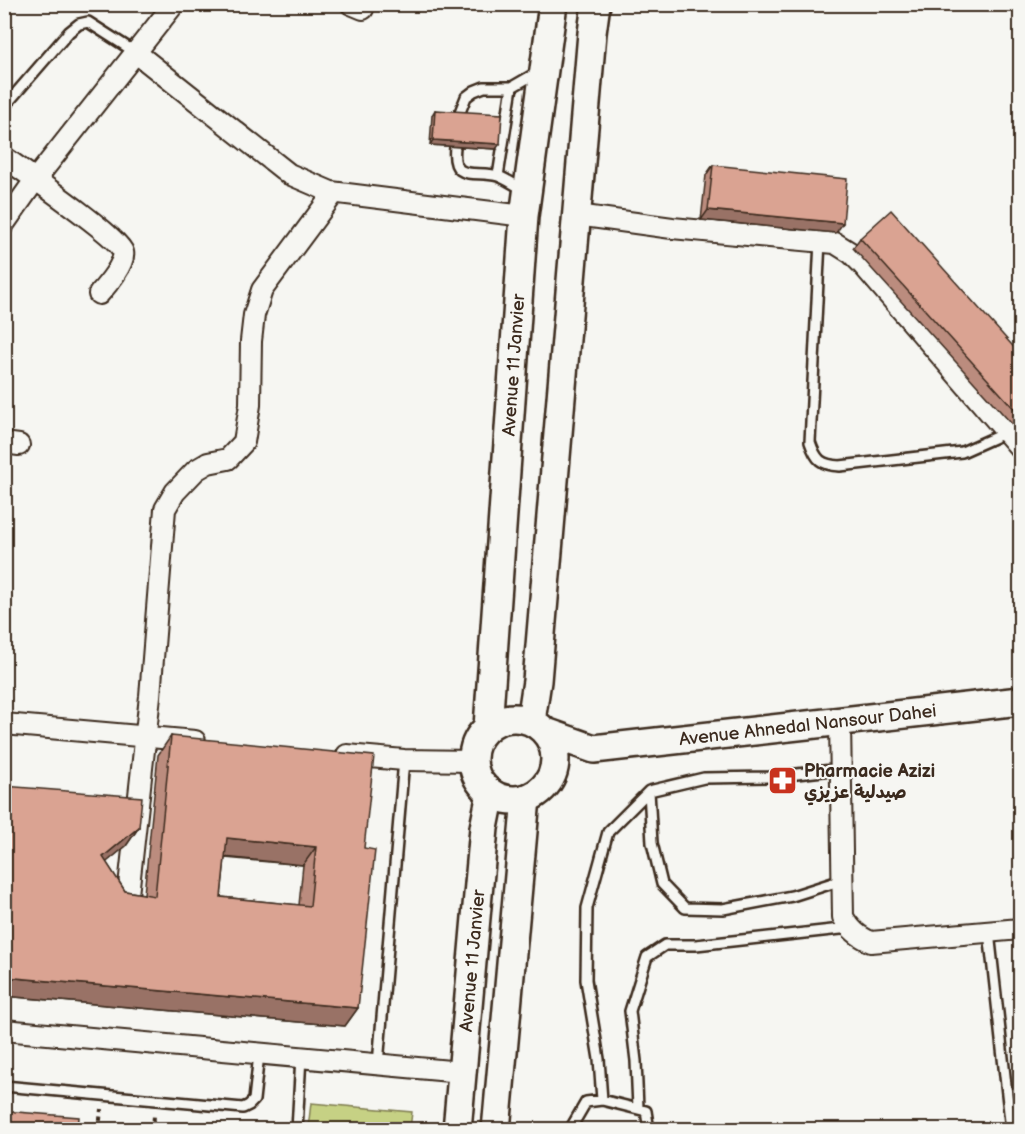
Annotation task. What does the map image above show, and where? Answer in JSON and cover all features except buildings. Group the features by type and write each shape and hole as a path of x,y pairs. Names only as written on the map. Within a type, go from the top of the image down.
{"street":[{"path":"4,224 34,180 174,4"},
{"name":"Avenue 11 Janvier","path":"488,727 526,204 553,4"},
{"path":"538,726 537,681 596,4"},
{"path":"135,52 289,174 334,193 526,204"},
{"path":"4,158 88,218 123,249 124,254 118,268 99,294"},
{"path":"128,895 146,736 165,509 175,492 196,470 208,463 228,459 244,442 250,405 250,341 254,315 262,290 334,193"},
{"path":"577,215 672,228 835,243 861,263 1020,448"},
{"name":"Avenue Ahnedal Nansour Dahei","path":"538,726 594,749 1020,701"},
{"path":"509,718 520,718 538,726 552,743 555,756 554,769 549,781 539,791 526,798 508,799 491,793 478,779 473,761 477,742 488,727 509,718"},
{"path":"840,721 843,917 850,928 858,936 871,942 1020,928"},
{"path":"4,724 216,743"},
{"name":"Avenue Ahnedal Nansour Dahei","path":"549,781 594,749"},
{"path":"333,754 404,760 473,761"},
{"name":"Avenue 11 Janvier","path":"457,1130 484,828 491,793"},
{"path":"496,1130 526,798"},
{"path":"4,1030 461,1072"}],"lane":[{"path":"4,106 69,32 79,24 88,21 135,52"},
{"path":"458,117 460,106 474,91 484,87 512,87 545,68"},
{"path":"498,176 512,87"},
{"path":"455,147 455,162 462,172 498,176 526,204"},
{"path":"820,241 810,442 817,460 826,465 840,466 962,452 1007,432"},
{"path":"378,1064 404,760"},
{"path":"602,1101 599,1059 586,980 587,908 608,832 649,791 704,778 770,777 841,769"},
{"path":"649,791 652,843 662,884 685,908 723,909 792,896 843,879"},
{"path":"638,1108 636,1061 630,1011 647,957 665,945 696,945 850,928"},
{"path":"989,932 1011,1130"},
{"path":"4,1086 243,1108 254,1100 259,1054"},
{"path":"297,1130 301,1056"},
{"path":"572,1130 586,1102 602,1101 646,1111 649,1130"}],"green space":[{"path":"311,1103 412,1112 410,1129 308,1129"}],"place":[{"name":"Pharmacie Azizi صيدلية عزيزي","path":"783,781"}]}
